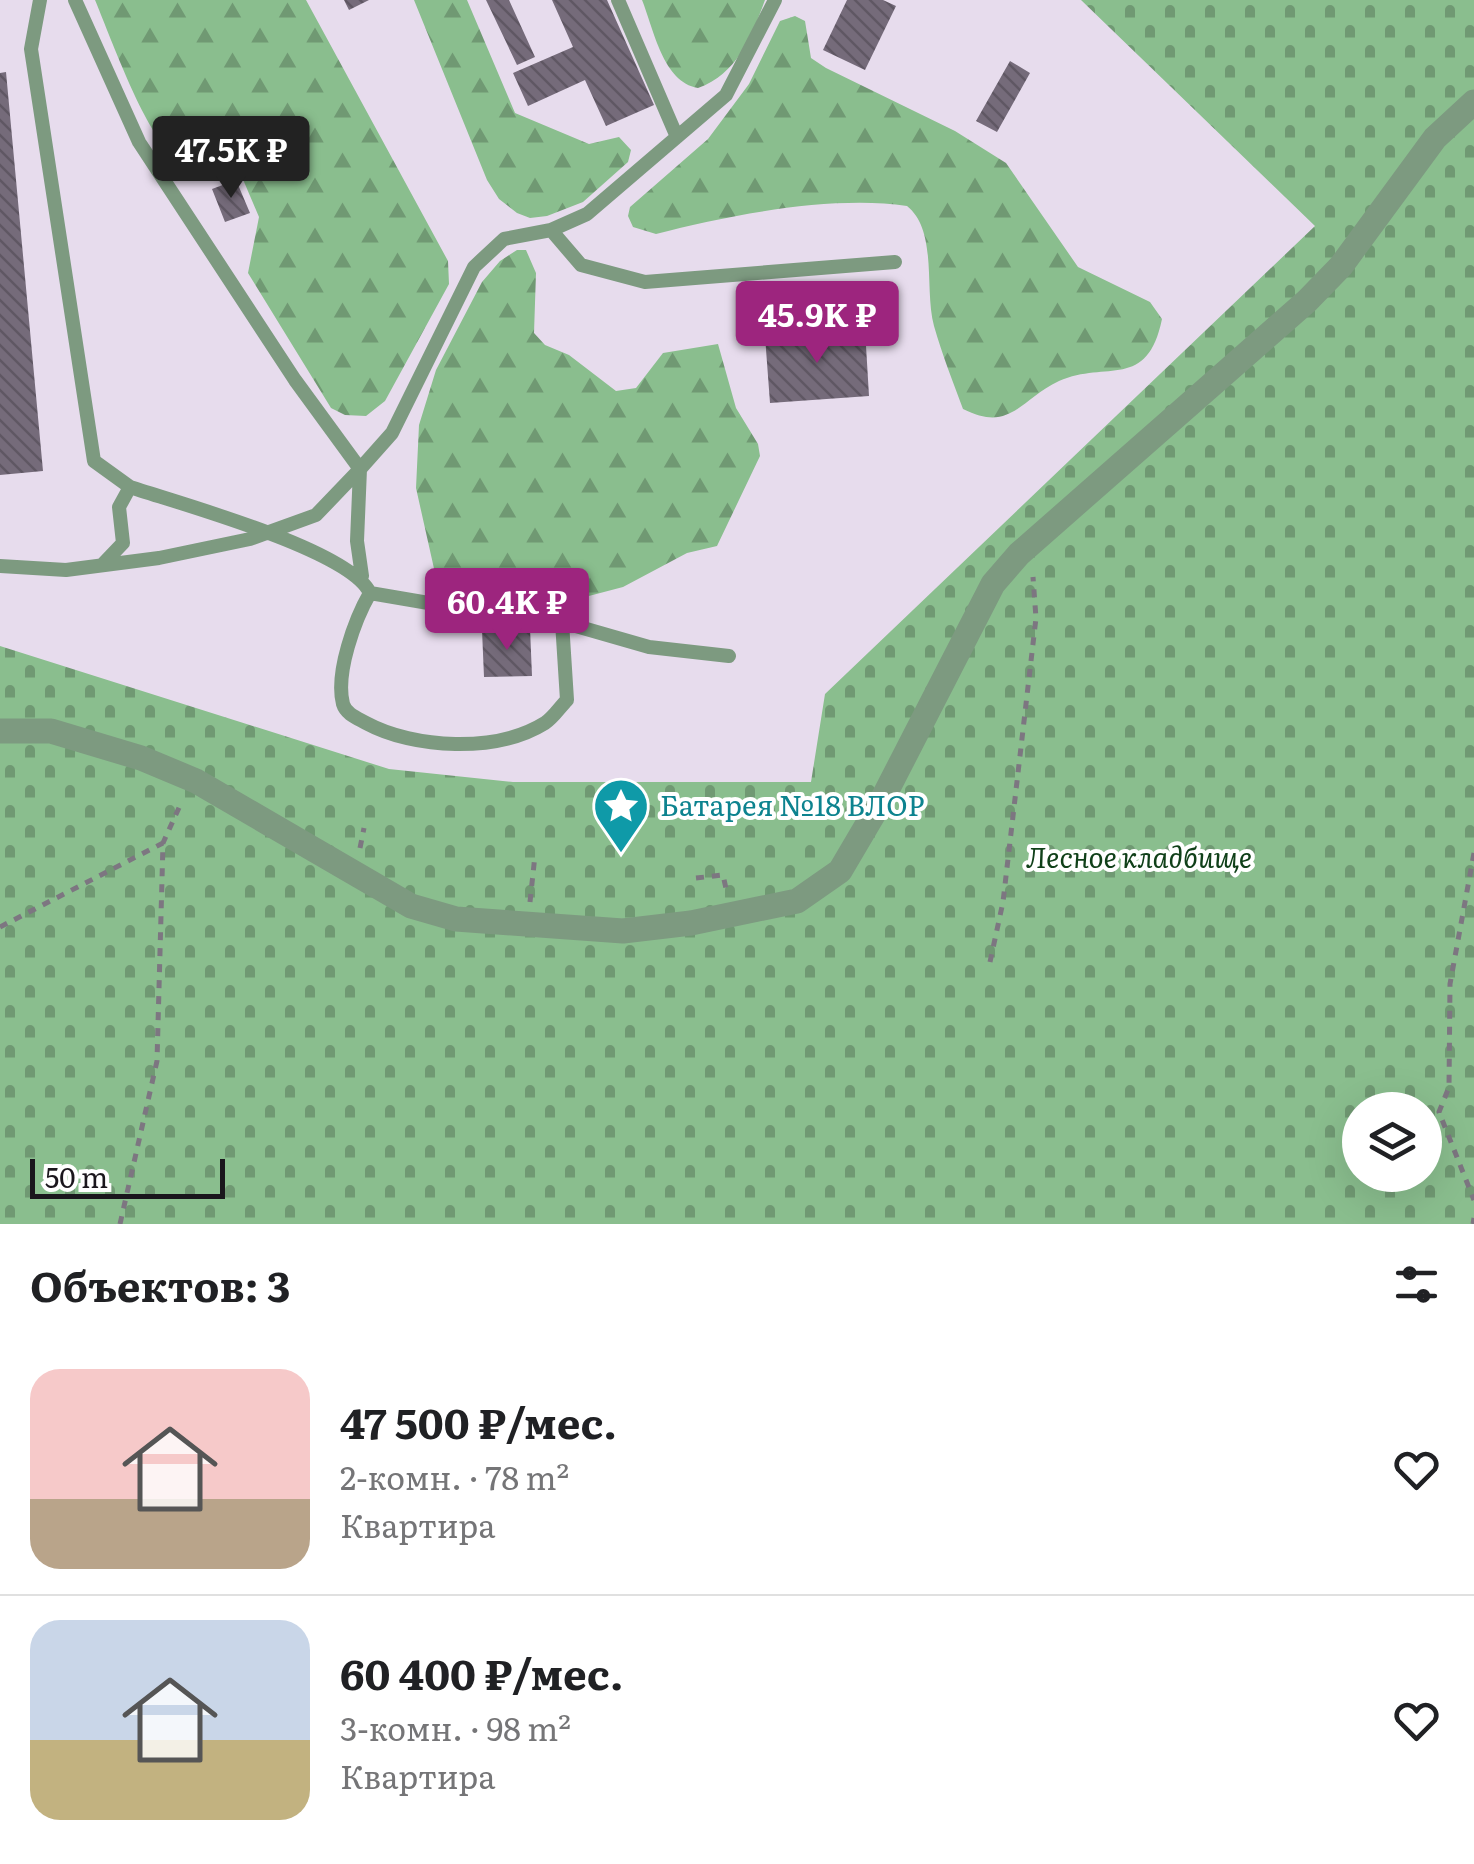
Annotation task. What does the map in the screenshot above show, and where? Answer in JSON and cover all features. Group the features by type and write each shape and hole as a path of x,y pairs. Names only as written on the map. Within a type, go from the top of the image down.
{"street":[{"path":"0,731 51,731 141,758 196,781 411,906 456,919 623,930 733,916 797,901 840,871 883,798 993,584 1030,544 1318,289 1340,266 1435,138 1474,102"}],"lane":[{"path":"40,0 32,49 94,461 130,487 268,532 362,576"},
{"path":"75,0 139,142 305,394 360,469 357,541 362,576 370,593"},
{"path":"618,0 677,138"},
{"path":"0,566 66,570 159,558 268,532 316,515 392,434 474,267 504,239 552,230 587,214 677,138 726,94 774,0"},
{"path":"552,230 581,265 645,282 895,262"},
{"path":"102,566 123,543 119,507 130,487"},
{"path":"370,593 446,606 544,611 562,622 650,646 729,656"},
{"path":"370,593 349,630 342,702 349,714 377,729 419,742 457,746 546,722 566,700 562,622"}],"path":[{"path":"990,962 1003,902 1036,618 1030,544"},
{"path":"120,1224 157,1061 163,844 175,810 196,781"},
{"path":"0,926 163,844"},
{"path":"1474,854 1450,984 1450,1087 1440,1112 1474,1200"},
{"path":"530,925 534,855"},
{"path":"696,878 722,875 733,916"}],"green space":[{"path":"95,0 306,0 448,261 449,284 385,401 366,416 345,415 331,408 248,273 259,217 239,170 182,155 157,136 127,78"},
{"path":"414,0 467,0 515,113 589,144 619,137 631,150 628,162 583,202 547,216 530,218 517,213 499,199 487,180"},
{"path":"642,0 765,0 733,63 698,88 686,84 668,65"},
{"name":"Лесное кладбище","path":"1081,0 1474,0 1474,1224 0,1224 0,646 389,769 513,782 811,782 825,694 1315,226"},
{"path":"795,16 805,21 811,58 955,131 1006,163 1078,267 1150,302 1162,319 1146,356 1123,369 1059,381 1004,416 979,415 963,409 944,357 931,311 927,245 917,217 907,206 814,205 715,220 656,234 633,227 628,216 630,207 708,139 749,84 780,21"},
{"path":"517,250 526,250 536,273 534,333 545,345 569,355 616,391 636,388 663,353 718,344 736,408 758,444 760,456 717,546 687,553 623,587 566,602 523,586 484,582 462,587 435,573 416,488 419,425 436,370 482,282 500,261"}],"building":[{"path":"344,0 369,0 349,10"},
{"path":"486,0 509,0 535,57 517,65"},
{"path":"552,0 607,0 654,105 606,126 585,80 528,106 513,73 573,47"},
{"path":"847,0 883,0 896,6 865,70 823,50"},
{"path":"1010,61 1030,73 997,132 976,121"},
{"path":"6,72 43,471 0,475 0,73"},
{"path":"236,180 250,213 225,222 212,189"},
{"path":"865,329 869,396 770,403 765,336"},
{"path":"530,628 532,676 484,677 482,630"}],"place":[{"name":"Батарея №18 ВЛОР","path":"621,855"}]}
